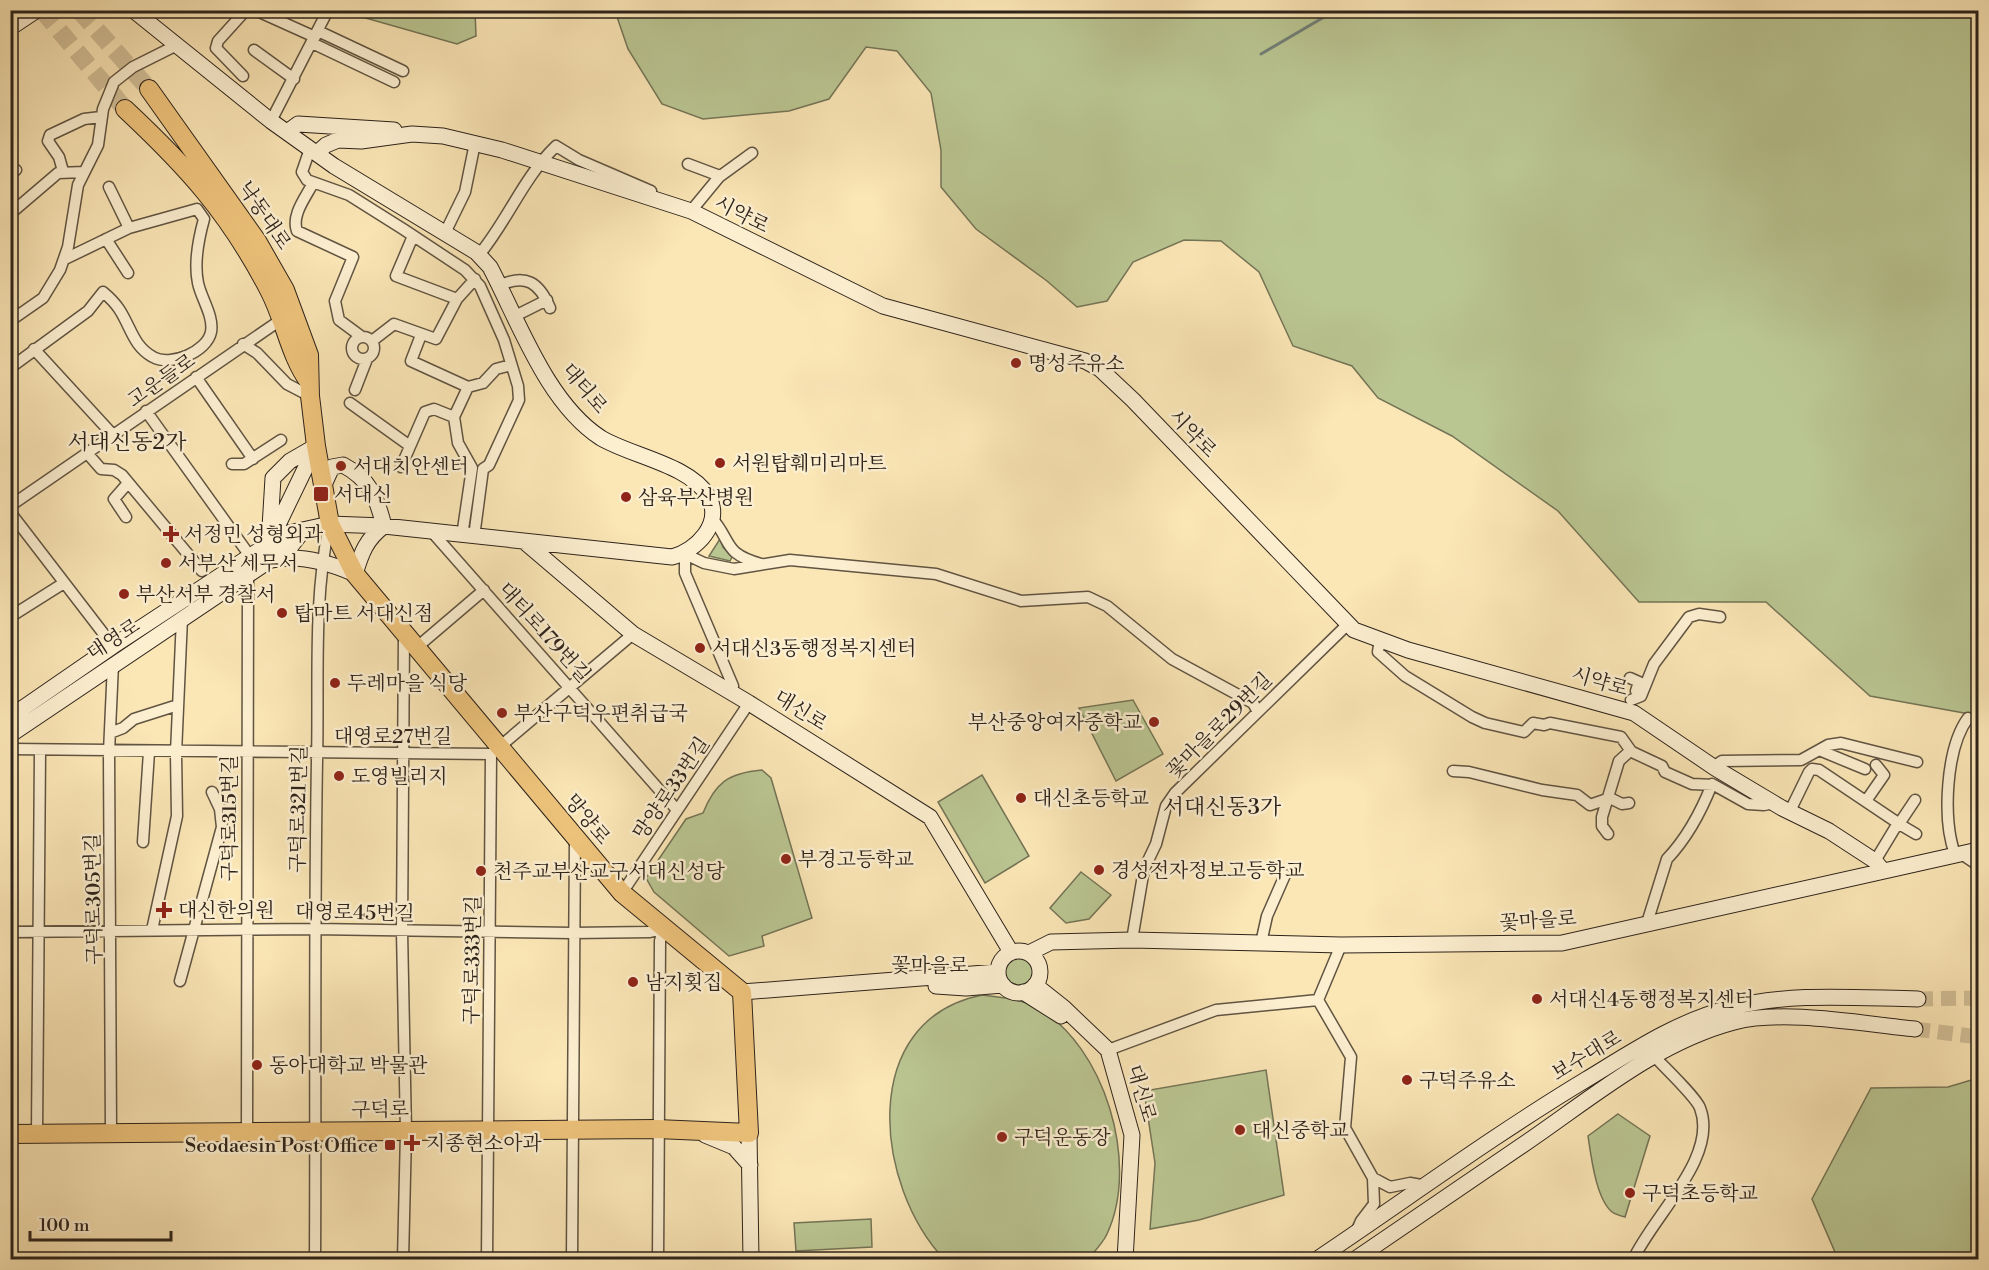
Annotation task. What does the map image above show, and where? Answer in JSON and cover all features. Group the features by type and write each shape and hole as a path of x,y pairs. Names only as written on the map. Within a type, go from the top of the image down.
{"main road":[{"name":"대티로","path":"133,10 271,121 314,151 479,255 490,267 500,285 551,387 579,420 601,438 692,479 709,497 711,517"},
{"path":"10,28 38,12"},
{"name":"낙동대로","path":"149,89 272,264 288,298 309,355 309,389 315,446 330,524"},
{"name":"낙동대로","path":"125,109 207,192 247,248 282,319 296,364 309,389"},
{"name":"시약로","path":"287,132 298,124 400,131 443,136 475,143 693,209 883,306 1085,361 1100,369 1348,624 1408,650 1630,706 1713,767 1829,831 1879,866"},
{"name":"시약로","path":"314,151 338,140 361,141 412,134"},
{"path":"269,544 315,446"},
{"path":"269,544 273,478 290,461 315,446"},
{"path":"323,487 332,467 343,465 350,469 371,488 384,526"},
{"path":"330,524 384,526 658,557 685,554 702,541 711,517"},
{"name":"대영로","path":"10,717 113,646 284,534 302,532 330,524"},
{"name":"망양로","path":"330,524 355,574 416,648 495,751 622,893 742,992"},
{"path":"269,561 289,558 321,563 355,574 363,548 384,526"},
{"name":"대영로","path":"10,735 112,664 291,546 302,532"},
{"name":"대신로","path":"526,543 633,634 749,703 930,817 1011,952"},
{"name":"꽃마을로","path":"1011,952 1029,953 1052,942 1092,943 1132,940 1341,945 1562,943 1879,866 1978,850"},
{"name":"꽃마을로","path":"1039,966 1056,951 1079,948 1092,943"},
{"path":"1000,979 1004,957 1011,952"},
{"path":"1029,953 1039,966 1029,989"},
{"name":"꽃마을로","path":"742,992 858,984 884,979 949,977 1000,979 1009,990 1029,989"},
{"name":"대신로","path":"1029,989 1078,1023 1108,1050 1132,1135 1125,1260"},
{"path":"742,992 749,1132 751,1260"},
{"name":"보수대로","path":"1316,1260 1421,1185 1545,1104 1673,1027 1728,1008 1758,1002 1809,997 1918,999"},
{"name":"보수대로","path":"1354,1260 1654,1056 1681,1041 1735,1022 1762,1018 1915,1029"},
{"name":"구덕로","path":"10,1134 657,1129 749,1132"},
{"path":"688,1130 728,1143 741,1152 750,1165"}],"street":[{"path":"243,76 216,48 218,41 246,10"},
{"path":"255,10 315,37 403,71"},
{"path":"271,121 327,12"},
{"path":"315,37 394,82"},
{"path":"10,321 43,298 65,259 78,184 98,145 105,101 119,78 143,61 177,45"},
{"path":"254,50 294,79"},
{"path":"63,171 59,157 48,141 50,135 84,119 101,117"},
{"path":"445,233 465,192 475,143"},
{"path":"479,255 498,230 539,163 556,146 613,176 693,209 720,176 752,153"},
{"path":"314,151 302,172 313,183 348,195 413,236 475,279 485,295 518,386 519,400 489,465 483,468 468,536"},
{"path":"688,164 720,176"},
{"path":"10,214 63,171 84,172"},
{"path":"313,183 294,217 295,226 297,231 353,257 335,301 339,320 367,339 374,351 367,359 355,390"},
{"path":"109,187 129,228"},
{"path":"10,368 88,311 104,292 119,308 134,341 153,357 176,359 206,342 212,330 211,322 197,282 200,235 204,219 201,211 197,209 129,228 65,259"},
{"path":"413,236 396,276 458,299"},
{"path":"106,239 128,273"},
{"path":"367,359 356,357 352,351 353,343 367,339 394,324 436,339 458,299 475,279"},
{"path":"500,285 512,279 523,279 538,287 548,304 516,316"},
{"name":"고운들로","path":"10,506 282,319"},
{"path":"421,335 411,361 468,387 483,383 496,369 511,365"},
{"path":"243,344 257,353 287,384 309,389"},
{"path":"34,349 113,435"},
{"path":"196,377 253,459"},
{"path":"468,387 454,417 458,442 472,468 468,536"},
{"path":"350,403 410,446"},
{"path":"401,467 425,412 430,409 454,417"},
{"path":"146,411 250,556"},
{"path":"232,464 244,464 281,440"},
{"path":"87,453 101,468 114,470 128,483 202,571"},
{"path":"126,517 114,499 128,483"},
{"path":"10,512 113,646"},
{"path":"711,517 734,553 767,566"},
{"name":"구덕로321번길","path":"315,1260 314,929 317,754 321,563 330,524"},
{"name":"대티로179번길","path":"432,532 571,687 677,810"},
{"path":"731,692 733,686 685,573 685,554 704,563 734,569 767,566 790,560 936,574 1021,601 1088,597 1107,606 1172,659 1253,703 1258,712"},
{"name":"구덕로315번길","path":"247,1133 248,574"},
{"path":"10,617 64,583"},
{"path":"416,648 484,590"},
{"path":"1630,706 1641,696 1654,664 1689,617 1699,614 1720,617"},
{"path":"152,930 177,816 176,753 182,618"},
{"name":"꽃마을로29번길","path":"1132,940 1144,869 1156,844 1166,806 1175,794 1348,624"},
{"path":"403,1260 404,633"},
{"path":"495,751 633,634"},
{"path":"1380,639 1379,654 1405,676 1485,723 1524,732 1533,723 1544,725 1553,723 1618,736 1631,751 1662,766 1665,772 1692,784 1712,784 1749,804 1764,805 1774,802"},
{"name":"구덕로305번길","path":"111,1133 112,932 109,752 112,664"},
{"path":"1629,678 1638,680 1639,685 1630,706"},
{"name":"망양로33번길","path":"622,893 749,703"},
{"path":"110,733 123,728 134,719 178,705"},
{"path":"1968,718 1958,741 1946,786 1951,841 1958,853 1978,865"},
{"path":"1514,730 1515,734 1528,740"},
{"path":"1713,767 1722,761 1731,760 1802,760 1828,745 1841,743 1917,762"},
{"name":"대영로27번길","path":"10,749 247,754 404,754 495,751"},
{"path":"1820,750 1871,767 1884,775 1866,801"},
{"path":"37,1134 40,751"},
{"name":"구덕로333번길","path":"487,1260 490,932 495,751"},
{"path":"1608,834 1602,826 1619,761 1631,751"},
{"path":"143,842 149,753"},
{"path":"1790,811 1812,769 1916,834"},
{"path":"1453,771 1462,770 1542,790 1577,795 1590,805 1610,798 1625,805 1629,803"},
{"path":"1647,923 1667,859 1674,853 1700,813 1712,784"},
{"path":"180,981 222,827 220,809 212,792"},
{"path":"1879,866 1899,825 1915,800"},
{"path":"572,1260 574,1130 572,933 575,839"},
{"path":"1261,943 1265,923 1285,875"},
{"name":"대영로45번길","path":"10,932 314,929 572,933 650,932 663,929"},
{"path":"658,1260 657,1129 660,941 663,929"},
{"path":"1318,1000 1341,945"},
{"path":"1108,1050 1216,1010 1318,1000"},
{"path":"1318,1000 1351,1057 1345,1128 1373,1178 1374,1204 1361,1221 1356,1233"},
{"path":"1633,1260 1697,1160 1704,1134 1700,1107 1654,1056"},
{"path":"1373,1178 1390,1187 1410,1183 1421,1185"}],"green space":[{"path":"341,11 475,11 476,36 457,44"},
{"path":"579,11 1978,11 1978,721 1964,713 1870,696 1766,602 1639,602 1558,511 1452,436 1378,398 1352,366 1293,346 1259,272 1221,241 1184,240 1133,262 1107,301 1077,307 1047,281 976,229 941,187 941,150 931,93 897,51 866,47 829,99 789,111 703,119 662,104 628,49 616,14"},
{"path":"720,539 723,547 732,557 730,561 709,556"},
{"path":"1133,700 1163,754 1116,781 1079,708"},
{"path":"762,770 771,778 812,918 762,936 764,946 729,956 654,892 646,878 686,819 703,813 712,794 724,781 750,771"},
{"path":"982,775 1029,856 985,883 938,802"},
{"path":"1081,872 1111,895 1089,919 1066,923 1050,908"},
{"path":"1019,957 1029,961 1033,971 1029,981 1019,985 1009,981 1005,971 1009,961"},
{"name":"구덕운동장","path":"982,995 1030,1004 1060,1025 1081,1049 1097,1077 1110,1109 1117,1141 1120,1174 1116,1206 1107,1234 1088,1259 945,1260 921,1228 903,1191 893,1150 890,1109 897,1070 914,1037 942,1011"},
{"path":"1266,1070 1284,1195 1199,1220 1150,1229 1155,1163 1144,1091"},
{"path":"1978,1078 1978,1259 1838,1259 1812,1199 1871,1088 1948,1087"},
{"path":"1618,1114 1650,1136 1625,1217 1612,1212 1606,1206 1595,1177 1588,1136"},
{"path":"871,1219 872,1247 796,1251 794,1223"},
{"path":"857,1255 857,1259 794,1259 794,1257"}],"waterway":[{"path":"1261,54 1336,10"}],"tunnel":[{"path":"42,10 125,109"},
{"path":"79,10 149,89"},
{"path":"1918,999 1978,998"},
{"path":"1915,1029 1978,1037"}],"place":[{"name":"명성주유소","path":"1016,363"},
{"name":"서원탑훼미리마트","path":"720,463"},
{"name":"서대치안센터","path":"341,466"},
{"name":"서대신","path":"321,494"},
{"name":"삼육부산병원","path":"626,497"},
{"name":"서정민 성형외과","path":"171,534"},
{"name":"서부산 세무서","path":"166,563"},
{"name":"부산서부 경찰서","path":"124,594"},
{"name":"탑마트 서대신점","path":"282,613"},
{"name":"서대신3동행정복지센터","path":"700,648"},
{"name":"두레마을 식당","path":"335,683"},
{"name":"부산구덕우편취급국","path":"502,713"},
{"name":"부산중앙여자중학교","path":"1154,722"},
{"name":"도영빌리지","path":"339,776"},
{"name":"대신초등학교","path":"1021,798"},
{"name":"부경고등학교","path":"786,859"},
{"name":"경성전자정보고등학교","path":"1099,870"},
{"name":"천주교부산교구서대신성당","path":"481,871"},
{"name":"대신한의원","path":"164,910"},
{"name":"남지횟집","path":"633,982"},
{"name":"서대신4동행정복지센터","path":"1537,999"},
{"name":"동아대학교 박물관","path":"257,1065"},
{"name":"구덕주유소","path":"1407,1080"},
{"name":"대신중학교","path":"1240,1130"},
{"name":"구덕운동장","path":"1002,1137"},
{"name":"지종현소아과","path":"412,1143"},
{"name":"Seodaesin Post Office","path":"390,1145"},
{"name":"구덕초등학교","path":"1630,1193"}],"district":[{"name":"서대신동2가","path":"127,441"},
{"name":"서대신동3가","path":"1222,806"}]}
